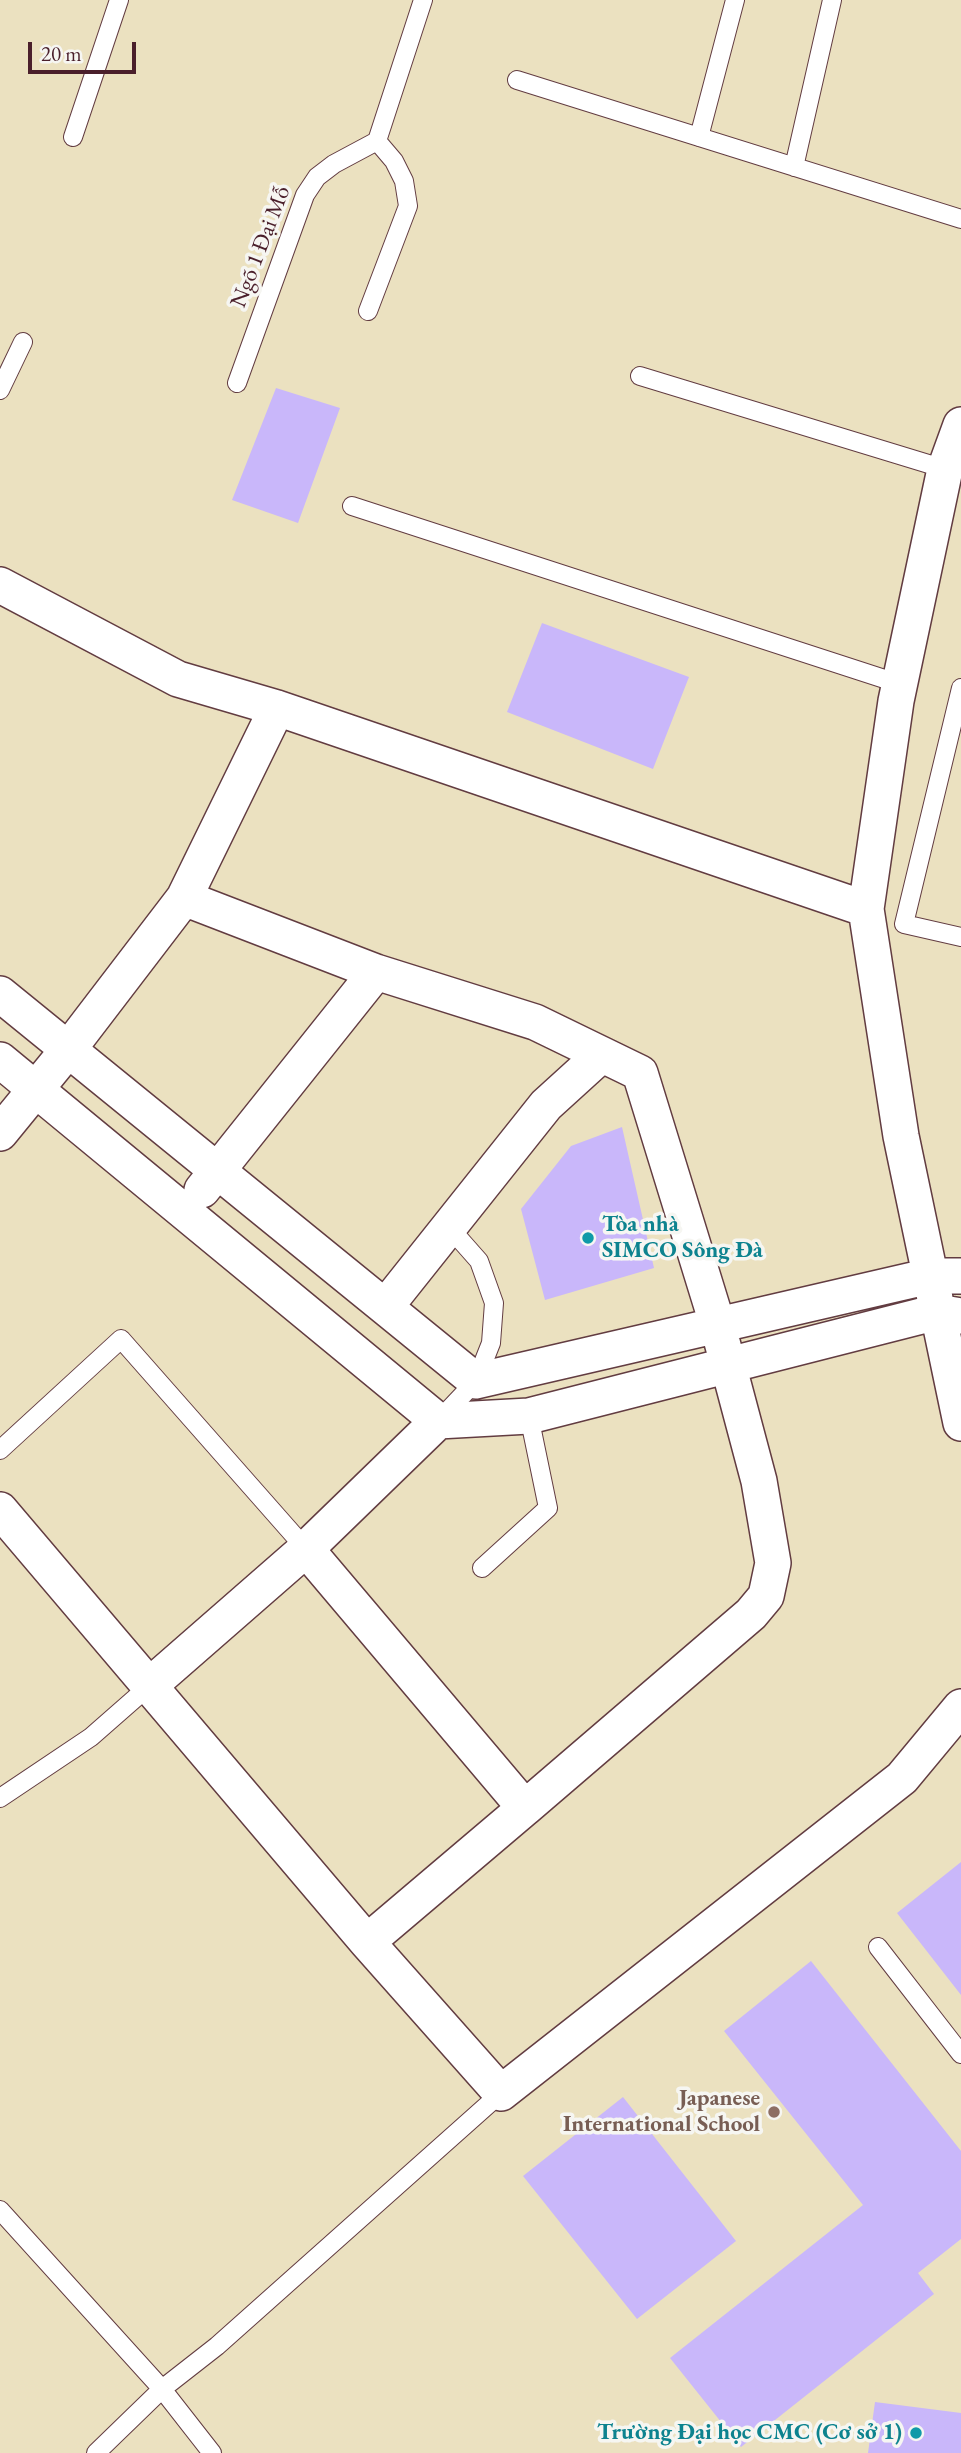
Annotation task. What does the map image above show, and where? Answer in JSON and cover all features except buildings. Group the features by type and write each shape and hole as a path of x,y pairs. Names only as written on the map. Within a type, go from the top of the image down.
{"street":[{"path":"961,425 945,470 900,684 866,909 901,1136 946,1276 961,1423"},
{"path":"0,585 178,679 277,708 866,909"},
{"path":"0,1132 67,1051 184,898 277,708"},
{"path":"184,898 376,972 535,1022 640,1073 717,1323 759,1480 773,1563 766,1596 751,1614 367,1942"},
{"path":"186,1212 376,972"},
{"path":"0,994 476,1381 717,1323 946,1276"},
{"path":"386,1306 546,1105 601,1055"},
{"path":"0,1060 438,1421"},
{"path":"148,1687 306,1549 438,1421 529,1416 949,1314"},
{"path":"0,1510 367,1942 500,2092 902,1778 961,1707"},
{"path":"306,1549 525,1808"}],"lane":[{"path":"73,137 119,0"},
{"path":"368,311 408,206 404,181 394,161 377,141 423,0"},
{"path":"699,137 735,0"},
{"path":"794,167 831,0"},
{"path":"517,80 961,219"},
{"name":"Ngõ 1 Đại Mỗ","path":"237,383 306,195 317,177 334,164 377,141"},
{"path":"0,390 23,342"},
{"path":"640,376 945,470"},
{"path":"352,506 900,684"},
{"path":"961,688 904,924 961,937"},
{"path":"438,1421 476,1381 491,1343 494,1303 479,1261 449,1227"},
{"path":"0,1450 121,1339 306,1549"},
{"path":"482,1569 548,1508 529,1416"},
{"path":"0,1798 91,1737 148,1687"},
{"path":"878,1947 961,2054"},
{"path":"96,2453 162,2389 217,2346 500,2092"},
{"path":"0,2210 162,2389 212,2453"}],"place":[{"name":"Tòa nhà SIMCO Sông Đà","path":"588,1238"},
{"name":"Japanese International School","path":"774,2112"},
{"name":"Trường Đại học CMC (Cơ sở 1)","path":"916,2433"}]}
